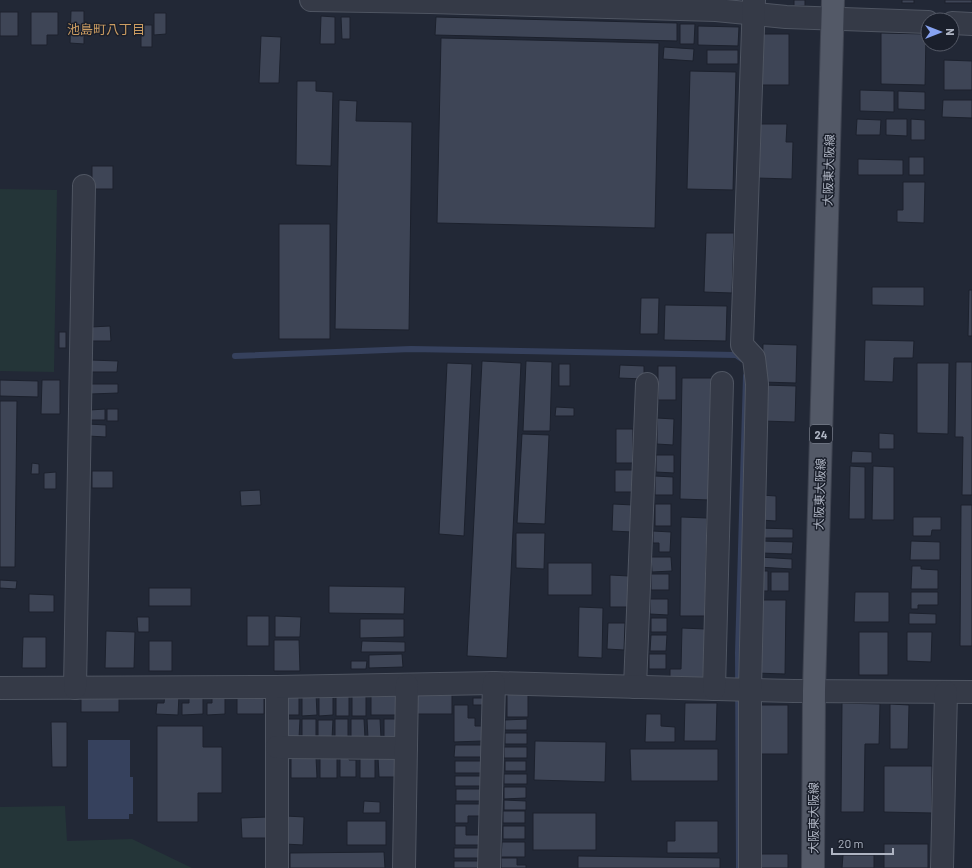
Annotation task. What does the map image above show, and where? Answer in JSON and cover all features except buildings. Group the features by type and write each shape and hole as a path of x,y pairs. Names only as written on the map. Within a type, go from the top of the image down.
{"main road":[{"name":"大阪東大阪線","path":"813,868 814,691 832,10"}],"street":[{"path":"311,0 430,1 716,10 753,7 786,17 832,10 920,21"},
{"path":"750,868 750,690 757,384 754,358 742,345 753,7"},
{"path":"960,23 972,24"},
{"path":"74,688 84,186"},
{"path":"714,689 722,382"},
{"path":"635,687 648,384"},
{"path":"0,688 277,687 494,683 750,690 972,692"},
{"path":"489,868 494,683"},
{"path":"404,868 407,685"},
{"path":"277,687 277,868"},
{"path":"942,868 946,692"},
{"path":"277,747 406,748"}],"shaded area":[{"path":"0,189 57,190 54,372 0,371"},
{"path":"65,806 67,841 132,839 192,868 0,868 0,807"}],"water":[{"path":"88,740 130,740 130,777 133,777 133,814 129,814 129,819 88,819"}],"waterway":[{"path":"235,356 411,349 736,355 742,359"},
{"path":"739,868 738,653 746,376"}],"district":[{"name":"池島町八丁目","path":"106,29"}]}
